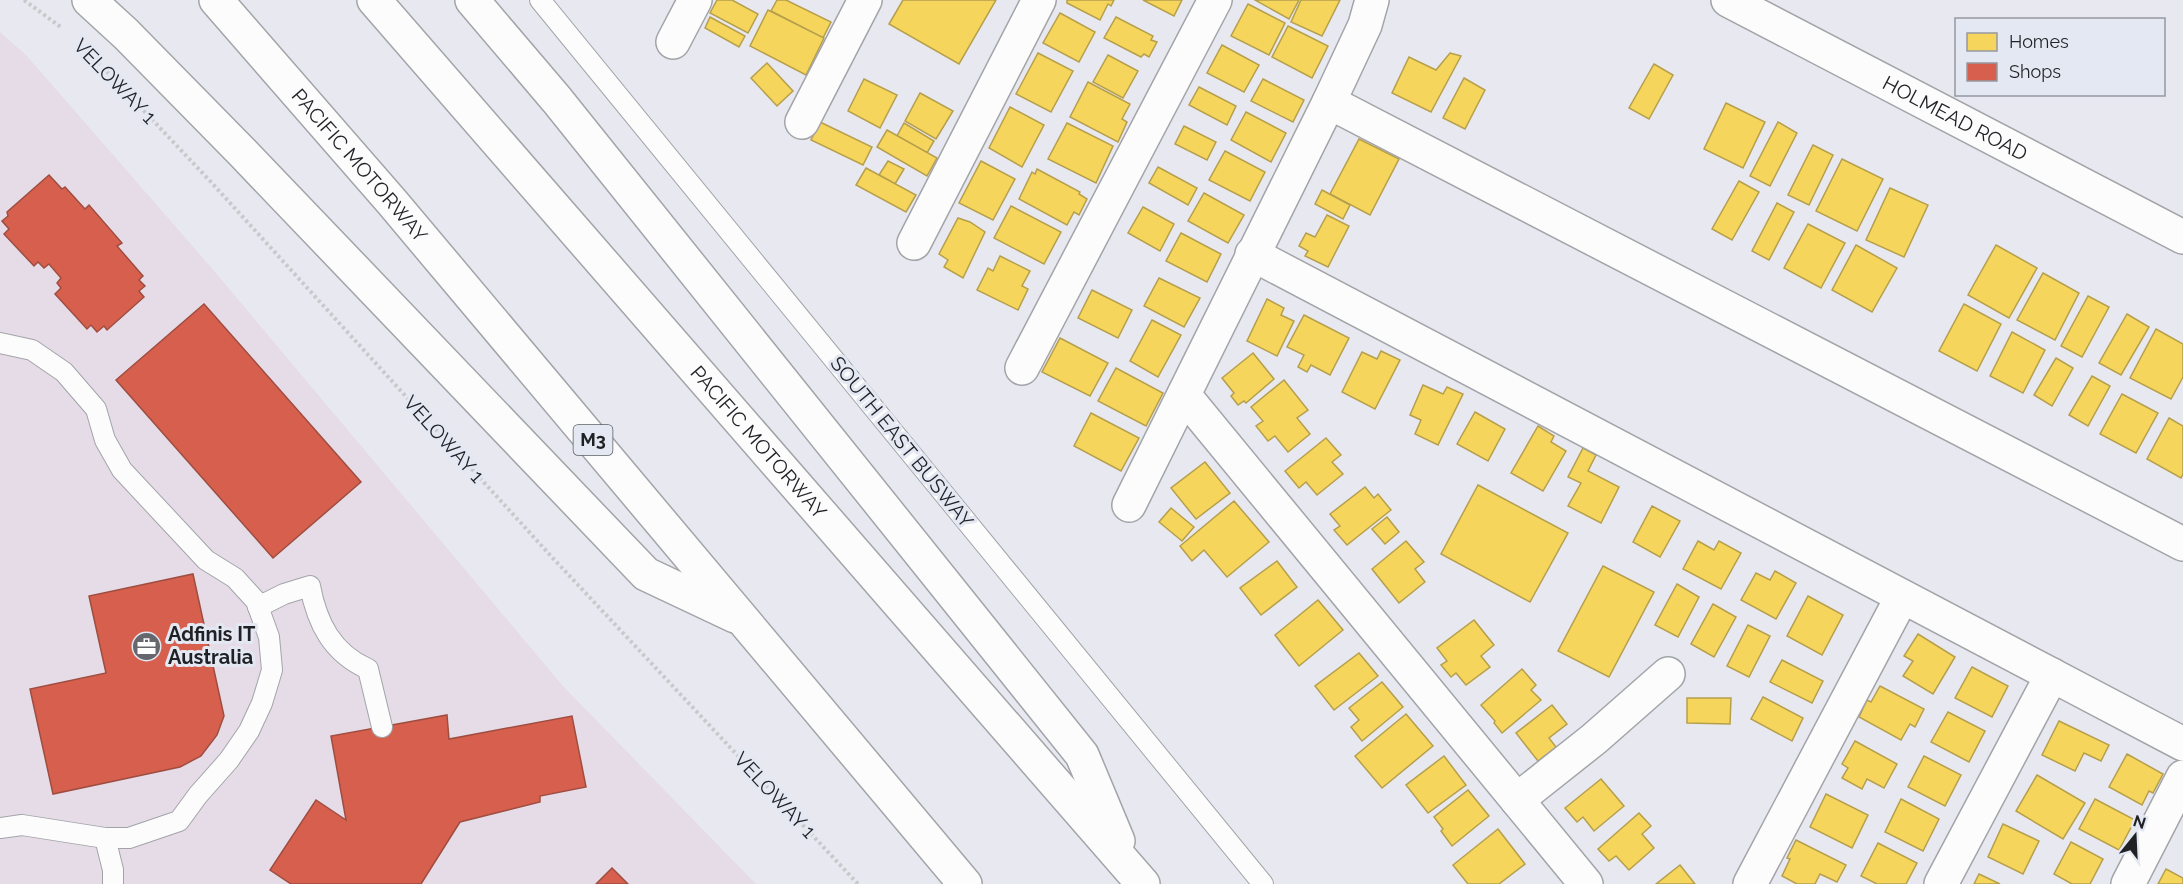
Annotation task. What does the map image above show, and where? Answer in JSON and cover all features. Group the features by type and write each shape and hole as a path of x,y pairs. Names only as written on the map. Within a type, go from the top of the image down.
{"main road":[{"path":"89,0 126,34 242,152 646,574 745,621"},
{"name":"PACIFIC MOTORWAY","path":"216,0 392,202 965,884"},
{"name":"PACIFIC MOTORWAY","path":"375,0 1136,876"},
{"path":"472,0 557,100 1083,755 1136,876"},
{"path":"674,42 695,0"},
{"path":"802,122 865,0"},
{"path":"914,243 1039,0"},
{"path":"1022,368 1215,0"},
{"path":"1129,505 1329,102 1365,25 1372,0"},
{"name":"HOLMEAD ROAD","path":"1728,0 2183,237"},
{"path":"1329,102 2183,544"},
{"path":"1252,254 2183,744"},
{"path":"1184,395 1586,884"},
{"path":"1750,884 1902,597"},
{"path":"1517,800 1594,739 1668,674"},
{"path":"1941,884 2052,675"},
{"path":"2128,884 2183,777"}],"lane":[{"name":"SOUTH EAST BUSWAY","path":"540,0 1263,884"},
{"path":"0,343 32,350 64,372 96,409 105,440 122,470 206,560 235,578 255,601 269,637 272,670 262,703 249,732 179,821 129,838 105,838 22,825 0,828"},
{"path":"258,607 284,594 310,586 314,608 328,637 351,661 368,669 382,727"},
{"path":"105,838 113,870 113,884"}],"path":[{"name":"VELOWAY 1","path":"24,0 66,31"},
{"name":"VELOWAY 1","path":"90,54 211,182 550,555 858,884"}],"shaded area":[{"path":"0,32 26,55 210,266 562,685 756,884 0,884"}],"building: Homes":[{"path":"717,0 732,0 758,14 748,33 710,13"},
{"path":"777,0 786,0 831,22 823,38 771,11"},
{"path":"903,0 996,0 959,64 889,24"},
{"path":"1067,0 1114,0 1111,6 1108,4 1100,20 1067,3"},
{"path":"1143,0 1182,0 1174,16"},
{"path":"1255,0 1299,0 1289,19"},
{"path":"1301,0 1340,0 1322,36 1291,22"},
{"path":"1248,4 1285,23 1269,55 1231,36"},
{"path":"768,10 824,38 806,75 750,46"},
{"path":"1060,13 1095,32 1079,62 1043,43"},
{"path":"710,17 745,36 739,47 705,28"},
{"path":"1116,17 1153,36 1151,40 1157,42 1149,57 1144,54 1141,57 1104,38"},
{"path":"1288,26 1328,46 1312,78 1272,57"},
{"path":"1222,45 1259,65 1244,92 1207,73"},
{"path":"1038,53 1073,71 1051,112 1016,94"},
{"path":"1450,53 1461,56 1431,112 1392,93 1409,57 1436,70"},
{"path":"1108,55 1138,71 1123,98 1093,82"},
{"path":"767,63 793,91 777,106 751,78"},
{"path":"1654,64 1673,75 1649,119 1629,108"},
{"path":"1464,78 1485,90 1465,129 1443,118"},
{"path":"864,79 897,95 880,128 848,111"},
{"path":"1263,79 1304,100 1293,122 1251,101"},
{"path":"1088,82 1130,104 1122,119 1127,122 1118,142 1070,117"},
{"path":"1199,87 1236,106 1227,125 1189,105"},
{"path":"920,93 953,111 936,139 905,121"},
{"path":"1726,103 1765,122 1743,168 1704,149"},
{"path":"1010,107 1044,125 1022,167 989,148"},
{"path":"1246,112 1286,133 1271,162 1231,140"},
{"path":"820,122 872,147 863,165 811,140"},
{"path":"1778,122 1797,133 1770,186 1750,176"},
{"path":"904,123 934,141 927,153 897,136"},
{"path":"1067,123 1113,146 1096,183 1048,159"},
{"path":"1184,126 1216,142 1207,160 1175,144"},
{"path":"887,130 937,158 927,176 877,147"},
{"path":"1359,139 1399,159 1370,215 1330,194"},
{"path":"1813,145 1833,155 1809,205 1788,195"},
{"path":"1225,151 1265,172 1250,201 1209,180"},
{"path":"1842,159 1883,179 1857,231 1816,211"},
{"path":"888,161 904,169 895,184 879,175"},
{"path":"981,161 1015,179 993,220 959,203"},
{"path":"1158,167 1197,188 1188,205 1149,183"},
{"path":"866,168 916,195 906,212 856,185"},
{"path":"1037,169 1080,192 1079,194 1087,199 1079,215 1074,212 1067,225 1019,199 1032,172 1035,174"},
{"path":"1739,181 1759,192 1732,240 1712,229"},
{"path":"1890,188 1928,205 1904,257 1866,240"},
{"path":"1322,190 1350,205 1343,219 1315,204"},
{"path":"1204,193 1244,215 1228,243 1188,221"},
{"path":"1777,203 1794,212 1769,260 1752,251"},
{"path":"1011,206 1061,232 1044,264 994,238"},
{"path":"1143,207 1174,224 1160,251 1128,233"},
{"path":"1327,215 1349,226 1328,267 1305,256 1308,251 1299,246 1306,233 1315,237"},
{"path":"958,218 970,222 985,232 963,278 944,267 948,260 939,254"},
{"path":"1808,224 1845,243 1821,288 1784,268"},
{"path":"1181,233 1221,254 1207,282 1166,261"},
{"path":"1856,245 1897,268 1872,312 1832,290"},
{"path":"1996,245 2037,268 2009,318 1968,295"},
{"path":"1000,256 1030,271 1022,286 1028,289 1018,310 977,290 988,268 993,271"},
{"path":"2043,273 2079,293 2055,340 2017,320"},
{"path":"1159,278 1200,298 1184,327 1144,306"},
{"path":"1092,290 1132,310 1118,338 1078,318"},
{"path":"2088,296 2109,307 2082,357 2061,346"},
{"path":"1267,299 1284,308 1281,315 1294,321 1277,356 1247,341"},
{"path":"1964,304 2001,324 1977,371 1939,351"},
{"path":"2127,314 2149,327 2121,375 2099,363"},
{"path":"1304,315 1349,338 1330,375 1311,365 1307,372 1298,367 1304,355 1287,347"},
{"path":"1152,320 1181,335 1158,377 1130,361"},
{"path":"2156,329 2183,344 2183,377 2171,399 2130,378"},
{"path":"2012,332 2045,350 2023,393 1990,376"},
{"path":"1060,338 1108,363 1090,396 1042,372"},
{"path":"1381,351 1400,360 1375,409 1342,392 1362,352 1377,359"},
{"path":"1253,353 1274,379 1246,403 1244,401 1238,405 1231,396 1234,393 1222,378"},
{"path":"2056,358 2073,368 2052,406 2034,395"},
{"path":"1116,368 1163,393 1146,426 1098,401"},
{"path":"2092,376 2110,386 2088,426 2069,415"},
{"path":"1284,380 1308,410 1297,418 1310,434 1288,452 1275,436 1268,441 1256,426 1263,421 1251,407"},
{"path":"1423,385 1443,394 1447,387 1463,394 1438,445 1415,434 1421,420 1410,415"},
{"path":"2122,394 2158,413 2136,453 2100,434"},
{"path":"1475,412 1505,429 1488,461 1457,444"},
{"path":"1091,413 1139,438 1121,471 1074,446"},
{"path":"2169,418 2183,426 2183,474 2181,478 2147,459"},
{"path":"1538,426 1554,436 1551,442 1566,451 1543,491 1511,473"},
{"path":"1326,438 1341,455 1332,462 1343,474 1317,495 1306,482 1299,488 1285,471"},
{"path":"1583,448 1596,455 1588,471 1619,487 1601,523 1568,506 1581,483 1568,477"},
{"path":"1205,462 1230,493 1196,519 1171,488"},
{"path":"1478,485 1568,533 1530,602 1441,554"},
{"path":"1365,487 1374,498 1378,494 1391,510 1347,545 1334,530 1340,526 1330,514"},
{"path":"1234,501 1269,542 1227,577 1204,550 1192,561 1180,546"},
{"path":"1652,506 1680,521 1660,557 1633,542"},
{"path":"1171,508 1194,527 1182,541 1159,522"},
{"path":"1387,517 1399,532 1385,544 1372,529"},
{"path":"1406,541 1424,562 1415,569 1425,582 1399,603 1372,569"},
{"path":"1698,541 1714,550 1719,541 1741,553 1721,589 1683,569"},
{"path":"1277,561 1297,587 1261,615 1240,588"},
{"path":"1603,566 1654,592 1609,677 1558,651"},
{"path":"1775,571 1796,583 1776,619 1741,600 1756,573 1770,580"},
{"path":"1677,584 1699,597 1678,637 1655,625"},
{"path":"1808,596 1843,615 1822,655 1787,636"},
{"path":"1318,600 1343,630 1299,666 1275,635"},
{"path":"1713,604 1736,617 1714,657 1691,644"},
{"path":"1474,620 1494,645 1481,656 1490,667 1466,685 1456,673 1451,677 1441,665 1447,661 1437,648"},
{"path":"1748,625 1770,636 1749,677 1727,666"},
{"path":"1918,634 1955,657 1933,694 1903,676 1913,661 1904,656"},
{"path":"1359,653 1378,676 1334,710 1315,686"},
{"path":"1782,660 1823,681 1812,703 1770,682"},
{"path":"1972,667 2008,686 1992,717 1955,698"},
{"path":"1522,669 1536,685 1531,690 1541,700 1502,733 1481,705"},
{"path":"1382,682 1403,707 1362,741 1351,727 1359,720 1349,708"},
{"path":"1880,686 1924,709 1915,727 1910,724 1901,740 1859,717 1867,700 1871,702"},
{"path":"1763,697 1803,718 1792,741 1751,719"},
{"path":"1687,698 1731,698 1730,724 1687,723"},
{"path":"1552,705 1567,724 1549,738 1556,747 1538,761 1516,733"},
{"path":"1948,712 1985,731 1969,762 1931,742"},
{"path":"1406,714 1433,746 1382,788 1355,756"},
{"path":"2059,721 2109,745 2101,761 2084,753 2075,771 2042,755"},
{"path":"1855,741 1897,764 1884,788 1867,779 1862,789 1842,778 1848,768 1842,764"},
{"path":"2127,754 2163,774 2153,793 2149,791 2142,805 2109,787"},
{"path":"1444,756 1466,785 1428,813 1406,785"},
{"path":"1924,756 1961,775 1945,806 1908,787"},
{"path":"2037,775 2085,803 2063,839 2016,811"},
{"path":"1601,779 1624,806 1594,831 1583,817 1577,822 1565,808"},
{"path":"1468,790 1489,816 1452,846 1434,817"},
{"path":"1826,794 1868,815 1852,848 1810,827"},
{"path":"1901,799 1939,819 1923,851 1885,832"},
{"path":"2095,799 2135,820 2119,850 2079,829"},
{"path":"1639,813 1651,826 1642,834 1654,848 1629,870 1616,856 1609,861 1598,849"},
{"path":"2003,824 2039,841 2023,874 1988,857"},
{"path":"1498,829 1525,864 1499,884 1468,884 1453,865"},
{"path":"1796,840 1846,865 1837,882 1820,874 1815,884 1797,884 1782,876 1790,859 1787,858"},
{"path":"2071,842 2103,859 2090,884 2072,884 2054,874"},
{"path":"1878,843 1917,863 1906,884 1877,884 1861,876"},
{"path":"1680,865 1695,884 1656,884"},
{"path":"2166,869 2183,878 2183,884 2158,884"},
{"path":"1979,874 2000,884 1974,884"}],"building: Shops":[{"path":"49,175 62,189 65,187 85,209 89,205 122,243 117,246 143,276 139,280 145,286 139,291 144,297 107,330 104,326 97,332 91,325 87,329 55,294 61,288 57,283 61,278 49,264 44,268 38,262 34,266 4,234 9,229 2,221 8,216 7,212"},
{"path":"204,304 361,482 273,558 116,380"},
{"path":"193,574 224,716 217,735 201,756 180,767 53,794 30,689 106,673 89,596"},
{"path":"447,715 449,739 572,716 586,787 540,796 540,802 460,822 421,884 291,884 270,870 316,800 346,820 331,736"},
{"path":"612,868 628,884 596,884"}],"place":[{"name":"Adfinis IT Australia","path":"147,646"}]}
